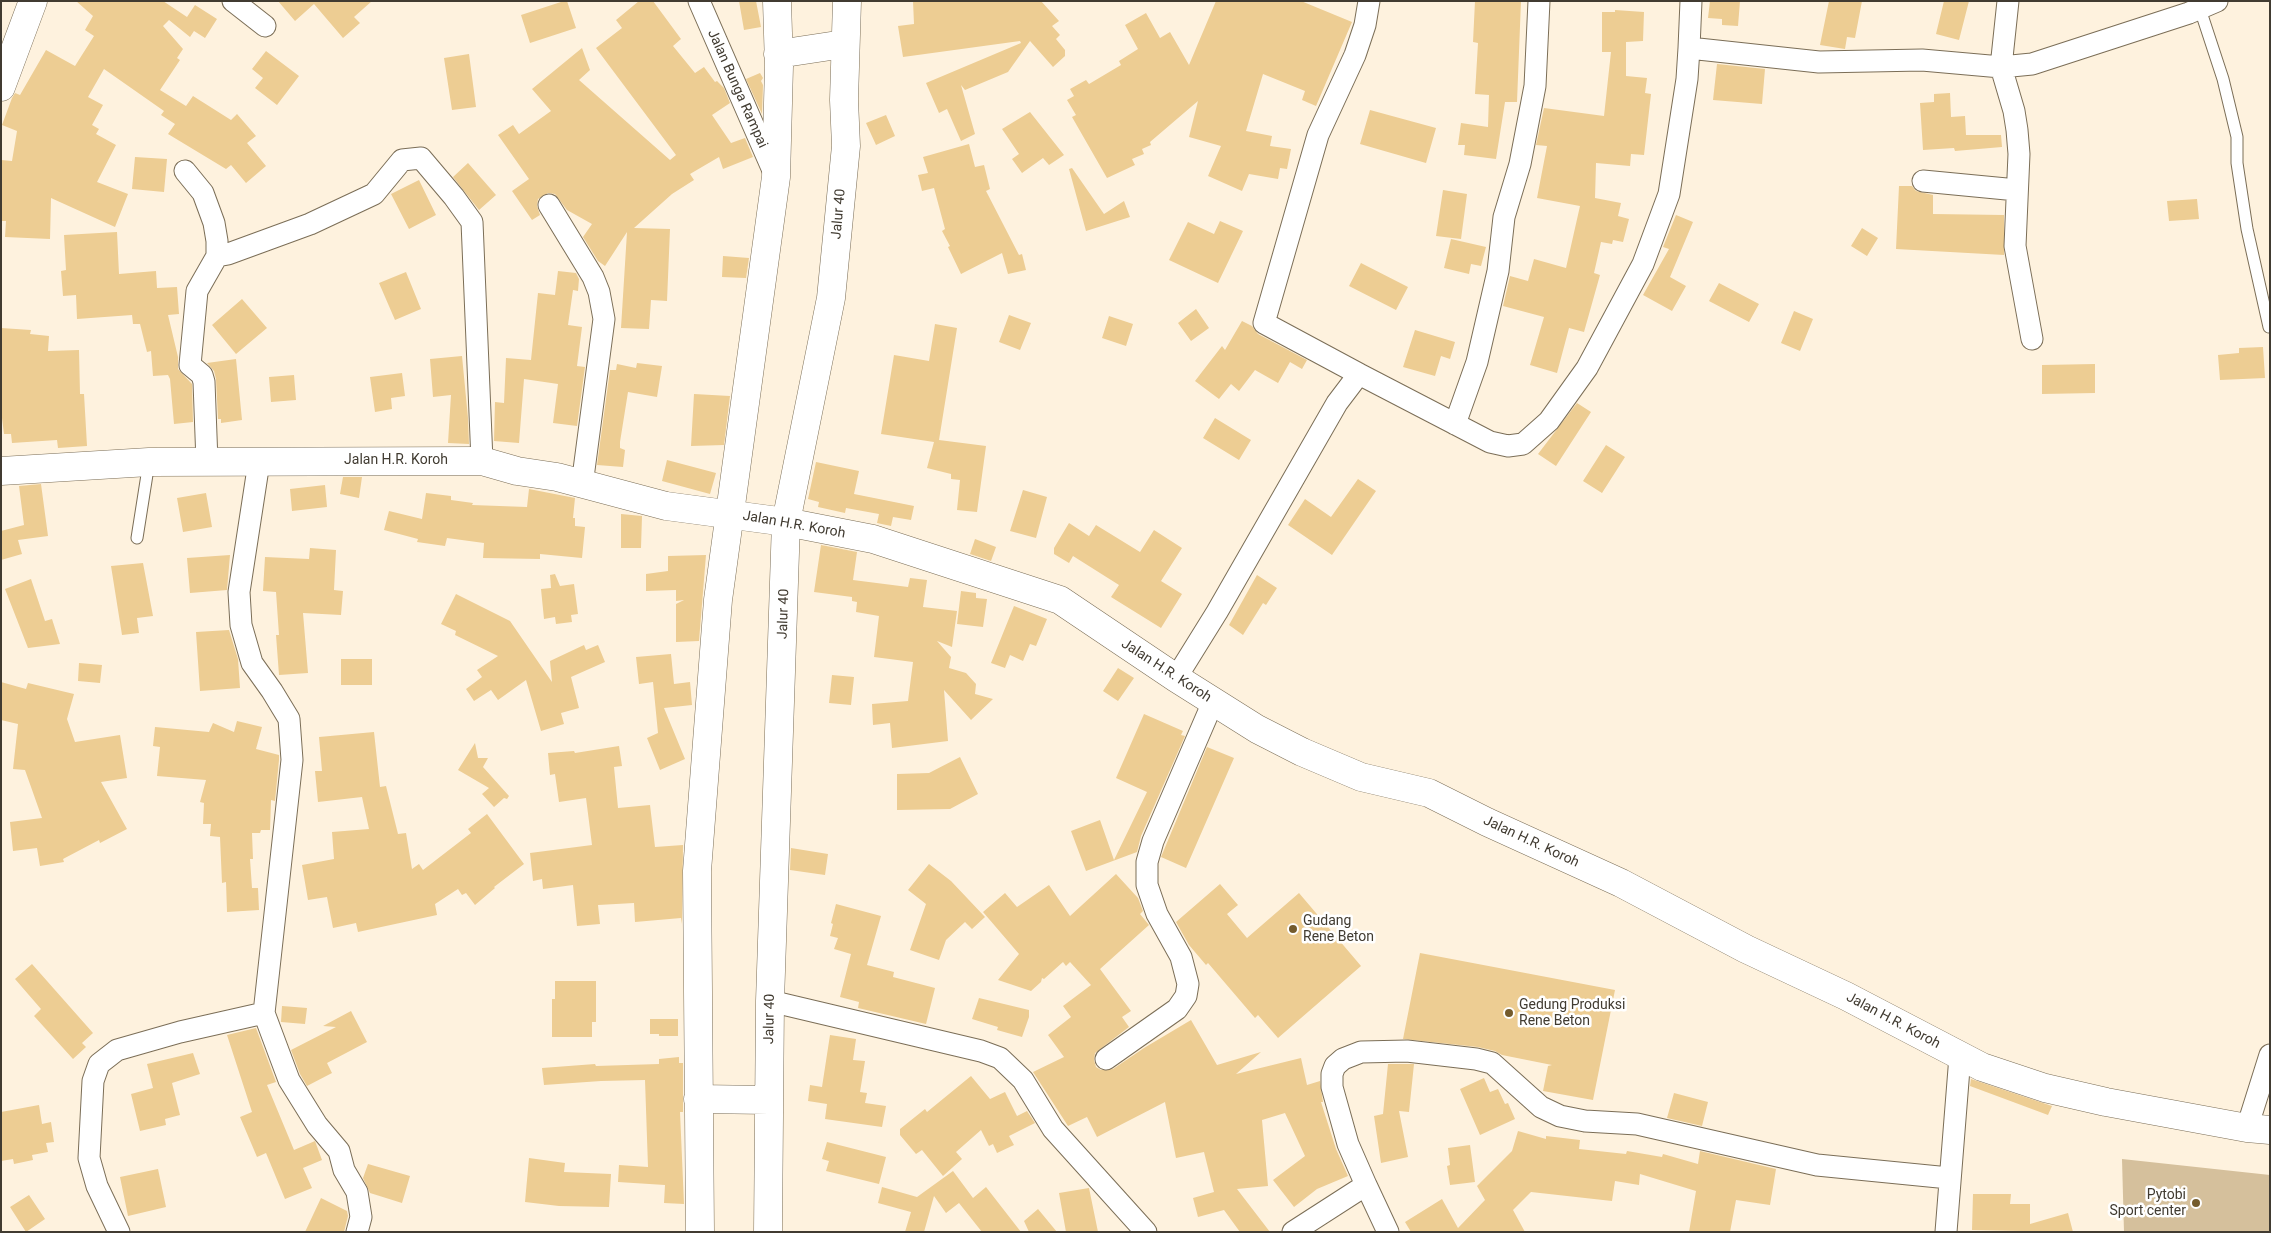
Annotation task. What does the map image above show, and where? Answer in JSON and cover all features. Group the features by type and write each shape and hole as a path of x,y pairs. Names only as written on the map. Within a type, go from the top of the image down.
{"main road":[{"path":"1,87 33,1"},
{"path":"700,1232 697,871 718,600 776,177 777,1"},
{"name":"Jalur 40","path":"768,1232 770,1001 786,522 831,298 846,146 844,44 848,1"},
{"path":"778,54 844,44"},
{"name":"Jalan H.R. Koroh","path":"1,471 149,462 482,461 666,506 786,522 873,539 1060,600 1213,702 1257,729 1302,752 1361,777 1429,793 1486,822 1621,883 1746,949 1846,996 1960,1056 2004,1075 2045,1088 2106,1102 2258,1129"},
{"path":"698,1099 769,1100"}],"street":[{"path":"233,1 266,26"},
{"name":"Jalan Bunga Rampai","path":"699,1 776,177"},
{"path":"1369,1 1365,25 1354,55 1318,135 1264,323 1490,442 1508,446 1523,444 1549,421 1587,368 1643,264 1669,194 1687,79 1691,1"},
{"path":"1455,424 1477,362 1498,271 1504,217 1520,164 1535,86 1539,1"},
{"path":"2008,1 2001,67 2016,121 2019,154 2015,246 2032,340"},
{"path":"1689,48 1820,62 1922,60 2001,67 2032,64 2197,6"},
{"path":"217,256 228,254 310,224 374,194 402,160 421,158 472,222 482,461"},
{"path":"185,171 203,193 214,223 217,256 197,291 190,365 202,375 204,382 207,462"},
{"path":"1923,181 2017,190"},
{"path":"549,205 593,277 599,292 604,319 582,485"},
{"path":"1176,678 1217,612 1337,403 1360,374"},
{"path":"259,462 239,592 241,625 252,663 289,719 292,760 264,1012 289,1080 317,1125 339,1151 344,1170 357,1192 361,1217 357,1232"},
{"path":"1106,1058 1177,1009 1186,996 1188,984 1181,957 1158,914 1147,885 1147,862 1153,841 1213,702"},
{"path":"770,1001 981,1051 1000,1058 1023,1080 1053,1129 1146,1232"},
{"path":"119,1232 97,1186 89,1158 93,1081 100,1064 117,1050 180,1032 264,1012"},
{"path":"1388,1232 1348,1144 1332,1087 1332,1074 1335,1066 1343,1059 1360,1052 1407,1051 1492,1063 1541,1107 1560,1116 1637,1124 1817,1165 1949,1178"},
{"path":"2258,1129 2270,1054"},
{"path":"1946,1232 1960,1056"},
{"path":"1293,1232 1366,1185"}],"lane":[{"path":"2197,6 2223,79 2237,137 2237,163 2247,229 2269,327"},
{"path":"137,538 149,462"}],"shaded area":[{"name":"Pytobi Sport center","path":"2122,1159 2270,1175 2270,1232 2124,1232"}],"building":[{"path":"76,1 163,1 187,17 195,5 217,19 205,38 194,31 190,37 169,20 163,26 183,49 177,58 180,60 160,90 186,106 193,96 231,120 237,114 256,136 247,143 266,166 246,183 231,165 226,169 168,134 175,124 161,115 164,111 104,69 88,97 103,105 92,125 99,129 96,134 116,145 97,182 128,194 115,227 51,198 50,239 5,237 6,221 1,221 1,160 12,161 17,131 2,125 12,98 15,93 20,95 46,50 75,66 94,36 85,30 93,16"},
{"path":"278,1 372,1 354,17 360,23 343,38 314,4 295,21"},
{"path":"567,1 576,28 530,43 521,15"},
{"path":"639,1 653,1 681,39 673,46 695,73 704,67 715,82 717,81 724,88 730,103 712,115 731,143 745,138 753,157 723,169 719,157 690,174 694,180 672,194 634,228 670,229 667,301 651,300 649,329 621,328 627,232 605,266 598,261 583,237 592,224 567,210 555,194 548,193 538,199 537,206 540,215 532,220 512,191 529,179 498,135 513,125 519,134 551,111 532,89 582,48 590,70 579,80 670,160 676,155 596,48 622,28 616,20"},
{"path":"739,1 756,1 761,27 744,30"},
{"path":"913,1 1041,1 1059,21 1052,26 1060,35 1056,39 1065,50 1065,56 1053,67 1030,41 1008,72 965,90 961,85 975,134 961,141 947,109 939,113 926,83 1021,43 1020,41 903,57 898,26 914,24"},
{"path":"1216,1 1301,1 1352,22 1316,106 1302,100 1305,91 1263,74 1246,131 1272,136 1270,146 1291,149 1287,169 1280,168 1278,179 1249,174 1242,191 1208,176 1221,146 1189,137 1198,101 1150,142 1151,145 1142,149 1144,154 1132,159 1135,165 1107,178 1072,117 1076,115 1067,100 1074,96 1070,89 1086,80 1089,84 1121,65 1119,61 1138,49 1125,25 1146,13 1160,38 1170,32 1189,65"},
{"path":"1475,1 1521,1 1517,102 1505,102 1496,159 1464,155 1465,145 1458,145 1461,123 1488,127 1489,95 1475,94 1478,43 1473,42"},
{"path":"1710,1 1740,1 1738,26 1722,25 1722,19 1708,18"},
{"path":"1829,1 1862,1 1855,38 1847,37 1845,49 1820,45"},
{"path":"1944,1 1969,1 1959,40 1936,34"},
{"path":"1615,10 1644,12 1643,41 1626,42 1626,76 1647,78 1645,93 1651,94 1644,155 1631,154 1630,166 1596,163 1595,198 1621,203 1618,216 1629,219 1623,242 1613,240 1612,244 1601,242 1594,273 1600,275 1584,332 1569,328 1557,373 1530,365 1544,317 1503,306 1510,276 1528,281 1534,259 1566,268 1580,206 1537,198 1547,146 1536,145 1544,108 1604,116 1611,52 1602,52 1602,12 1615,12"},
{"path":"266,51 299,76 277,105 255,88 263,78 252,69"},
{"path":"469,54 476,107 452,110 444,58"},
{"path":"1717,64 1765,69 1762,104 1713,100"},
{"path":"760,73 763,78 761,81 763,85 762,114 746,79"},
{"path":"1950,93 1951,117 1965,116 1966,135 2001,135 2002,147 1955,151 1954,148 1923,150 1920,103 1934,102 1934,94"},
{"path":"1370,110 1436,128 1426,163 1360,144"},
{"path":"1030,112 1064,155 1049,165 1043,158 1022,173 1012,159 1019,154 1002,129"},
{"path":"886,115 895,136 876,145 866,123"},
{"path":"969,144 975,167 984,165 990,189 986,191 1019,255 1022,254 1026,270 1008,274 1002,253 961,274 942,231 945,229 934,188 922,191 918,175 928,173 923,157"},
{"path":"135,157 167,159 164,192 132,189"},
{"path":"468,163 496,195 479,210 453,177"},
{"path":"1072,168 1104,214 1124,201 1130,217 1086,231 1069,169"},
{"path":"419,180 436,215 409,229 391,194"},
{"path":"1899,186 1912,186 1916,191 1933,195 1933,214 2004,215 2004,255 1896,249"},
{"path":"1443,190 1467,194 1461,239 1436,236"},
{"path":"2197,199 2199,219 2169,221 2167,201"},
{"path":"1676,215 1693,222 1670,277 1686,286 1672,311 1643,295 1669,249 1663,247"},
{"path":"1220,221 1243,231 1218,283 1169,260 1188,222 1214,234"},
{"path":"1862,228 1878,238 1867,256 1851,246"},
{"path":"117,232 119,274 156,271 157,288 177,287 179,314 168,315 178,357 178,369 192,384 193,422 174,424 170,379 168,375 153,376 151,351 147,352 140,324 133,324 132,315 77,319 76,295 63,296 61,271 66,270 64,235"},
{"path":"1451,239 1486,247 1481,266 1471,264 1469,274 1444,268"},
{"path":"723,256 749,258 746,278 722,277"},
{"path":"1361,263 1408,287 1396,310 1349,286"},
{"path":"558,271 576,273 579,279 578,291 573,290 568,325 582,327 577,366 585,367 577,426 553,423 558,384 524,379 519,443 494,441 495,402 504,403 506,358 531,360 538,293 555,295"},
{"path":"406,272 421,309 395,320 379,283"},
{"path":"1719,283 1759,304 1749,322 1709,301"},
{"path":"242,299 267,328 236,354 212,325"},
{"path":"1196,309 1209,328 1191,341 1178,323"},
{"path":"1794,311 1813,319 1800,351 1781,343"},
{"path":"1009,315 1031,323 1020,350 999,342"},
{"path":"1109,316 1133,324 1126,346 1102,338"},
{"path":"1242,321 1252,326 1258,334 1307,360 1302,369 1290,362 1278,383 1255,370 1239,391 1231,384 1219,399 1195,381 1222,346 1225,350"},
{"path":"935,324 957,328 939,440 986,446 977,512 957,510 960,480 951,479 951,474 927,468 934,442 881,434 894,355 929,361"},
{"path":"1,328 31,330 30,334 49,336 48,351 79,350 80,394 84,394 87,446 58,448 57,440 12,443 11,434 4,434 1,410"},
{"path":"1415,330 1455,342 1450,359 1441,356 1435,376 1403,367"},
{"path":"2263,347 2265,378 2220,380 2218,355 2239,353 2239,348"},
{"path":"462,356 469,444 448,443 451,395 433,397 430,359"},
{"path":"236,359 242,420 221,423 221,419 218,419 216,379 214,371 207,363"},
{"path":"637,363 662,366 657,397 628,392 620,442 620,448 625,450 623,467 597,465 610,370 616,370 617,364 636,368"},
{"path":"2095,364 2095,393 2042,394 2042,365"},
{"path":"402,373 405,396 391,398 392,409 375,412 370,377"},
{"path":"294,375 296,400 271,402 269,377"},
{"path":"694,394 730,396 724,445 691,446"},
{"path":"1577,403 1591,412 1556,466 1538,454"},
{"path":"1215,418 1251,440 1239,460 1203,438"},
{"path":"1606,445 1625,457 1602,493 1583,481"},
{"path":"667,460 716,473 710,494 662,481"},
{"path":"816,462 859,471 854,494 914,506 911,520 893,517 891,526 877,523 879,514 846,508 845,513 818,507 819,502 808,499"},
{"path":"343,477 362,477 359,498 340,494"},
{"path":"1358,479 1376,491 1332,555 1288,525 1305,499 1331,517"},
{"path":"41,484 48,536 18,540 22,554 1,560 1,531 24,525 19,486"},
{"path":"325,485 327,507 292,511 290,489"},
{"path":"529,489 575,498 573,518 575,518 575,526 585,527 582,558 540,554 540,559 483,558 484,543 447,538 445,546 417,542 418,539 384,530 389,511 422,519 426,493 451,496 451,500 473,503 472,505 527,507"},
{"path":"1023,490 1047,497 1036,538 1010,531"},
{"path":"206,493 212,527 183,532 177,498"},
{"path":"621,514 642,516 641,548 621,548"},
{"path":"1069,523 1089,536 1096,525 1140,552 1154,530 1182,548 1161,581 1182,594 1161,628 1111,597 1119,585 1073,556 1069,563 1054,554 1054,548"},
{"path":"975,539 996,547 991,561 970,554"},
{"path":"821,545 857,552 853,580 908,587 910,578 927,580 923,607 957,611 952,647 937,641 951,657 949,668 966,673 976,684 975,694 993,699 971,720 944,690 948,741 892,748 890,723 873,725 872,704 908,701 913,662 874,657 879,616 856,612 857,602 852,601 852,597 814,592"},
{"path":"310,548 336,550 334,590 343,591 341,615 303,613 308,673 279,675 276,635 279,635 276,592 263,591 265,557 309,559"},
{"path":"230,555 227,590 190,593 187,558"},
{"path":"706,555 699,641 676,642 676,604 684,600 676,601 676,590 646,591 646,574 668,571 668,556"},
{"path":"143,563 153,616 137,618 139,633 122,635 111,566"},
{"path":"555,574 560,586 574,584 578,614 571,615 572,622 556,624 555,617 544,619 541,589 551,588 550,575"},
{"path":"1257,575 1277,588 1266,605 1263,603 1243,635 1229,625"},
{"path":"31,579 45,621 52,619 60,644 28,648 5,589"},
{"path":"961,591 976,593 976,598 987,599 983,627 957,624"},
{"path":"456,594 510,621 552,682 550,661 584,645 586,650 598,645 605,662 571,677 579,708 561,713 564,724 541,731 526,680 498,700 491,690 474,701 466,689 482,677 477,670 498,656 455,635 456,631 441,624"},
{"path":"1014,606 1047,619 1036,646 1030,644 1023,661 1010,655 1005,668 991,663"},
{"path":"229,630 238,659 240,688 200,691 196,632"},
{"path":"671,654 674,684 690,682 692,705 664,708 685,759 660,770 647,738 658,733 653,682 639,684 636,657"},
{"path":"341,659 372,659 372,685 341,685"},
{"path":"79,663 102,665 100,683 78,681"},
{"path":"1118,668 1134,678 1118,701 1103,691"},
{"path":"832,675 854,677 851,705 829,703"},
{"path":"1,682 26,689 28,683 74,694 67,719 75,742 120,735 127,778 101,782 127,829 100,843 99,840 63,859 64,862 40,866 37,848 13,851 10,822 42,818 25,770 13,769 18,724 1,720"},
{"path":"1144,714 1183,731 1181,735 1185,736 1141,836 1137,852 1086,871 1071,831 1100,820 1114,860 1147,792 1116,778"},
{"path":"237,721 262,727 256,749 279,755 279,760 275,801 271,800 270,830 252,833 253,859 250,859 252,888 258,888 259,910 227,912 226,882 222,883 220,837 210,836 211,824 203,824 204,803 200,802 206,780 157,776 160,747 153,746 155,727 209,732 213,723 234,732"},
{"path":"374,732 380,787 386,786 398,834 406,833 412,869 419,864 423,870 471,833 468,829 487,814 524,864 494,887 475,905 466,893 462,895 458,889 435,904 437,915 358,932 356,923 333,928 327,897 308,900 302,865 334,859 332,832 369,829 362,797 318,802 315,771 322,771 319,737"},
{"path":"475,743 478,758 488,758 483,767 509,796 494,807 482,794 489,788 458,770"},
{"path":"619,746 622,766 614,767 618,808 650,805 655,847 683,845 682,924 681,918 635,922 634,903 598,905 600,924 577,926 573,885 543,889 542,879 533,881 530,853 592,845 586,798 559,802 555,774 550,775 548,753 574,751 575,753"},
{"path":"1207,747 1234,758 1186,868 1161,857"},
{"path":"960,757 978,794 950,809 897,810 897,774 929,773"},
{"path":"791,848 828,854 825,875 790,870"},
{"path":"929,864 951,881 985,917 972,929 965,922 946,940 939,960 910,950 926,904 908,890"},
{"path":"1116,874 1138,898 1143,911 1140,914 1149,925 1100,969 1131,1011 1122,1017 1129,1027 1095,1053 1096,1067 1101,1070 1113,1069 1191,1020 1217,1065 1261,1052 1236,1074 1301,1058 1307,1085 1320,1081 1323,1102 1321,1102 1336,1149 1348,1176 1317,1189 1294,1207 1273,1180 1305,1156 1285,1113 1262,1120 1268,1186 1237,1189 1270,1232 1240,1232 1224,1210 1198,1217 1193,1198 1214,1192 1204,1152 1176,1158 1165,1102 1097,1137 1087,1117 1068,1126 1033,1072 1064,1057 1048,1035 1071,1017 1063,1006 1091,985 1070,962 1066,966 1063,962 1044,979 1042,978 1041,982 1031,991 998,980 1019,954 983,912 1005,893 1017,907 1049,885 1070,916"},
{"name":"Gudang Rene Beton","path":"1220,884 1238,905 1227,914 1247,938 1299,893 1361,966 1278,1038 1258,1015 1255,1018 1208,963 1206,965 1189,945 1176,922"},
{"path":"836,904 881,916 867,965 894,972 893,977 935,988 926,1024 858,1008 859,1002 840,997 851,954 834,949 838,938 830,936"},
{"name":"Gedung Produksi Rene Beton","path":"1420,953 1615,990 1593,1100 1543,1091 1548,1066 1552,1065 1502,1055 1495,1051 1478,1047 1403,1039"},
{"path":"32,964 93,1033 82,1043 86,1047 73,1059 34,1016 41,1009 15,979"},
{"path":"555,981 596,981 596,1022 592,1022 592,1037 552,1037 552,999 555,999"},
{"path":"979,998 1029,1010 1029,1017 1022,1037 997,1030 998,1027 972,1019"},
{"path":"282,1006 307,1008 305,1024 281,1022"},
{"path":"351,1011 367,1042 327,1063 332,1073 307,1086 300,1074 291,1050 336,1027 323,1026"},
{"path":"650,1019 678,1019 678,1036 650,1034"},
{"path":"256,1028 276,1082 267,1085 294,1150 315,1141 322,1160 303,1168 312,1188 285,1199 266,1153 257,1157 240,1117 252,1112 227,1035"},
{"path":"830,1035 856,1039 853,1060 865,1061 860,1092 867,1093 865,1103 886,1106 882,1127 825,1119 827,1104 808,1101 810,1085 822,1087"},
{"path":"193,1053 200,1074 172,1083 180,1115 165,1119 166,1125 140,1131 131,1094 153,1088 147,1064"},
{"path":"679,1057 679,1063 683,1063 683,1112 680,1112 684,1204 664,1203 665,1185 618,1182 619,1165 648,1167 645,1080 544,1085 542,1068 595,1064 596,1066 659,1064 659,1059"},
{"path":"1388,1064 1414,1064 1409,1112 1399,1111 1408,1157 1381,1163 1374,1116 1383,1114"},
{"path":"971,1076 990,1099 1005,1092 1017,1116 1027,1111 1035,1123 1009,1136 1014,1145 997,1153 993,1144 989,1146 981,1130 956,1152 962,1159 943,1176 922,1150 916,1154 900,1135 900,1129 925,1109 927,1112"},
{"path":"1484,1078 1490,1092 1498,1089 1505,1104 1508,1103 1515,1119 1480,1135 1460,1089"},
{"path":"1971,1079 2052,1106 2048,1115 1970,1086"},
{"path":"1674,1093 1708,1102 1702,1126 1667,1118"},
{"path":"39,1105 42,1124 51,1122 54,1142 46,1143 48,1152 32,1155 33,1160 14,1164 13,1159 1,1161 1,1112"},
{"path":"1518,1131 1546,1139 1546,1136 1580,1140 1579,1149 1626,1154 1627,1151 1662,1157 1663,1154 1698,1164 1700,1151 1776,1169 1770,1205 1736,1200 1730,1232 1689,1232 1696,1191 1640,1174 1639,1185 1615,1181 1612,1201 1531,1192 1513,1210 1525,1232 1411,1232 1405,1222 1442,1199 1458,1228 1485,1200 1477,1186 1512,1151"},
{"path":"827,1142 886,1157 879,1184 826,1171 829,1161 822,1159"},
{"path":"1470,1145 1475,1182 1450,1185 1447,1166 1450,1165 1448,1148"},
{"path":"529,1158 565,1163 564,1172 611,1174 609,1207 559,1206 525,1202"},
{"path":"368,1164 410,1176 402,1203 370,1193 363,1178"},
{"path":"158,1169 166,1207 128,1216 120,1177"},
{"path":"953,1171 973,1198 986,1187 1021,1232 982,1232 959,1203 946,1213 934,1196 924,1232 905,1232 911,1212 878,1203 882,1187 917,1197"},
{"path":"1089,1188 1098,1232 1066,1232 1059,1193"},
{"path":"1973,1194 2011,1194 2010,1204 2030,1204 2030,1224 2068,1213 2073,1232 1972,1230"},
{"path":"29,1195 45,1219 26,1232 10,1207"},
{"path":"321,1198 347,1211 348,1216 344,1232 305,1232"},
{"path":"1038,1209 1057,1232 1029,1232 1024,1221"}],"place":[{"name":"Gudang Rene Beton","path":"1293,929"},
{"name":"Gedung Produksi Rene Beton","path":"1509,1013"},
{"name":"Pytobi Sport center","path":"2196,1203"}]}
